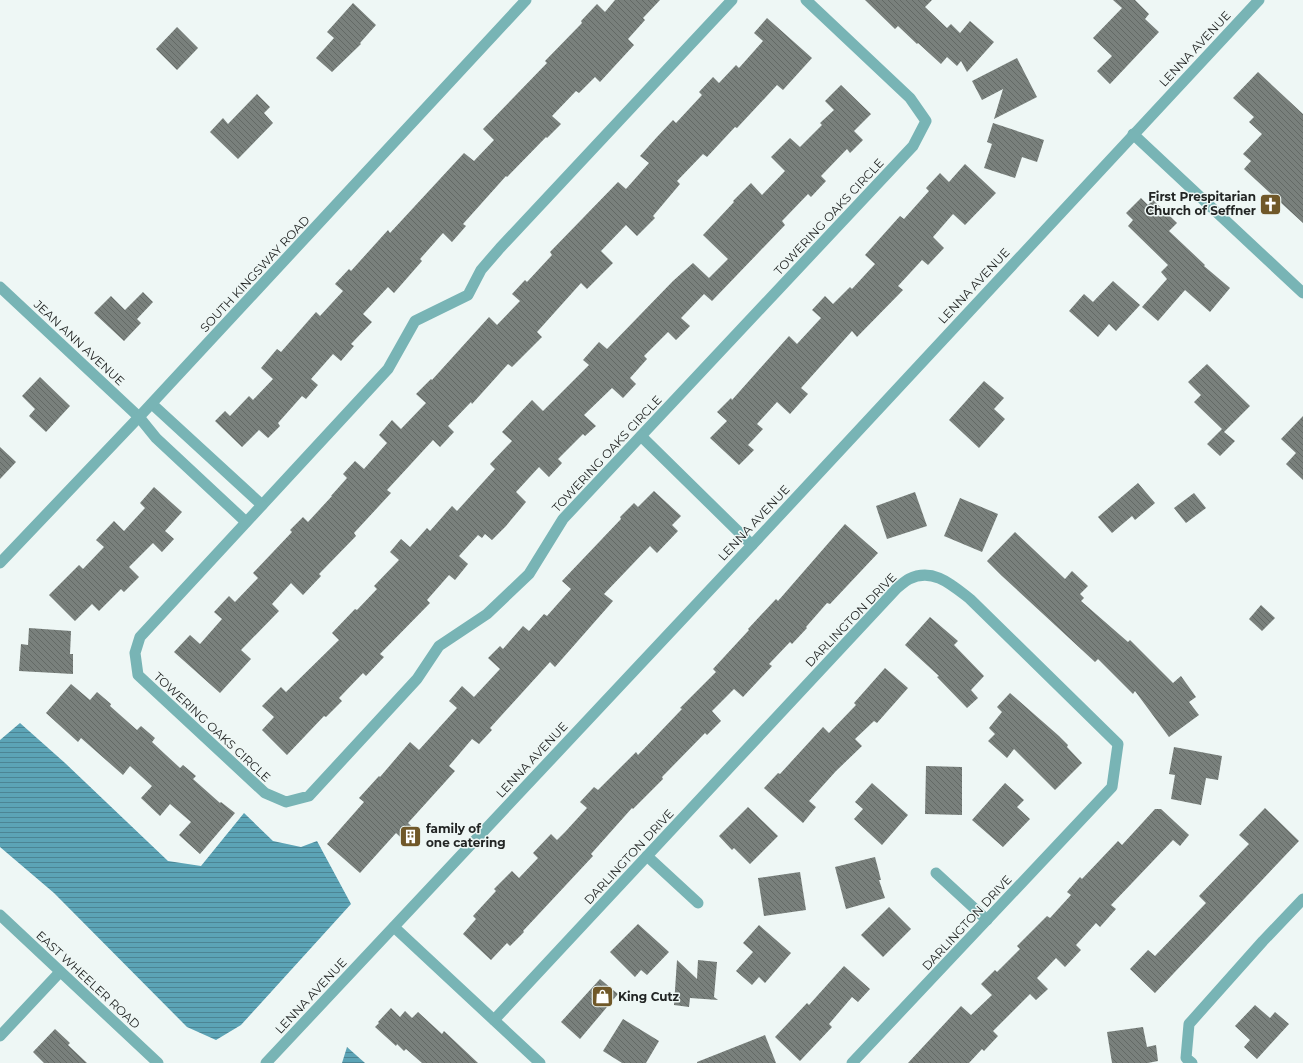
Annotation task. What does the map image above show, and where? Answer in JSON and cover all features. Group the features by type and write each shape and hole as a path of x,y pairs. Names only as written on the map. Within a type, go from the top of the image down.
{"street":[{"name":"SOUTH KINGSWAY ROAD","path":"0,563 152,404 526,0"},
{"name":"TOWERING OAKS CIRCLE","path":"732,0 500,248 481,270 468,295 415,321 388,369 140,636 135,652 138,675 265,793 286,802 309,796 418,679 439,646 488,614 530,574 563,519 914,146 926,121 910,98 806,0"},
{"name":"LENNA AVENUE","path":"266,1063 752,545 1259,0"},
{"path":"1134,134 1303,293"},
{"name":"JEAN ANN AVENUE","path":"0,287 139,417 156,438 246,522"},
{"path":"152,404 262,505"},
{"path":"640,436 752,545"},
{"name":"DARLINGTON DRIVE","path":"494,1020 897,588 909,579 921,575 932,575 942,578 952,584 970,599 1118,744 1112,786 852,1063"},
{"path":"648,856 698,903"},
{"path":"936,873 987,920"},
{"path":"1192,1063 1186,1058 1189,1024 1263,941 1303,899"},
{"name":"EAST WHEELER ROAD","path":"0,915 158,1063"},
{"path":"394,927 540,1063"},
{"path":"0,1036 60,972"}],"water":[{"path":"20,723 65,763 168,861 201,866 244,813 273,841 301,847 317,841 351,904 241,1025 216,1040 187,1027 54,893 0,847 0,740"},
{"path":"347,1047 365,1063 342,1063"}],"building":[{"path":"615,0 660,0 643,18 645,20 628,39 634,45 600,82 595,77 579,93 576,91 552,116 561,124 547,138 546,137 507,177 506,176 463,224 466,226 452,242 443,233 420,259 422,261 394,293 388,287 363,314 372,322 351,344 354,346 341,361 333,354 311,379 318,385 306,399 302,396 278,423 280,426 268,438 259,430 242,447 215,421 225,411 230,416 249,396 253,400 273,379 261,368 277,349 281,352 316,312 320,316 343,291 335,284 349,269 351,271 388,230 390,233 464,153 474,161 494,140 483,129 547,63 545,61 582,23 581,21 597,4 605,12"},
{"path":"865,0 932,0 925,7 947,28 951,24 960,33 970,21 994,42 967,72 961,61 957,66 947,57 941,64 898,26 895,29"},
{"path":"1113,0 1135,0 1149,14 1145,19 1159,32 1110,84 1097,71 1112,56 1093,38 1122,8"},
{"path":"353,3 376,25 360,43 361,44 332,72 316,58 334,38 327,32"},
{"path":"767,18 812,58 783,90 777,85 737,128 735,127 707,157 703,154 677,181 680,184 653,216 655,218 637,236 626,225 601,251 613,263 587,289 581,283 537,332 542,337 512,367 508,364 472,404 471,402 448,426 454,432 440,447 433,440 387,490 391,493 354,533 356,536 319,574 321,576 303,595 291,583 272,604 279,611 241,650 251,659 220,693 174,652 190,635 200,644 222,619 214,612 229,596 235,602 258,578 253,573 292,532 290,530 303,517 308,522 347,478 343,474 355,461 364,469 387,443 379,435 392,420 401,429 426,403 416,394 431,379 432,380 489,317 497,325 520,301 512,294 525,280 527,282 552,255 550,252 618,182 626,189 649,163 640,156 673,120 676,123 702,95 699,92 713,77 719,83 736,65 739,68 763,41 754,33"},
{"path":"177,27 198,48 177,70 156,49"},
{"path":"1017,58 1037,97 994,119 1003,89 982,100 972,81"},
{"path":"1258,72 1303,114 1303,223 1244,169 1251,161 1243,154 1262,134 1249,122 1254,117 1233,98"},
{"path":"841,85 871,114 854,131 863,140 850,153 847,149 821,176 826,181 811,197 808,194 782,221 785,225 712,301 704,294 681,318 690,326 676,340 668,332 644,356 647,359 630,378 636,384 623,398 612,388 584,415 596,426 585,436 583,434 558,459 562,463 549,477 539,467 516,492 526,502 506,526 492,540 485,534 482,538 478,535 459,556 468,564 455,580 449,575 427,600 430,603 380,654 384,657 366,676 363,673 339,698 342,701 326,717 324,716 287,755 262,730 274,717 262,706 281,687 286,692 339,640 332,633 377,589 374,586 399,560 390,552 401,539 410,547 427,528 430,531 452,506 457,511 495,469 490,464 512,441 502,432 532,400 543,411 589,365 583,360 599,342 607,349 673,281 693,263 709,278 728,259 703,235 751,183 762,195 785,171 771,157 790,138 800,147 822,125 820,123 834,110 825,101"},
{"path":"257,94 270,107 264,113 273,123 238,159 210,132 223,118 228,124"},
{"path":"993,123 1044,140 1037,162 1022,157 1015,178 984,168 992,144 987,142"},
{"path":"965,164 996,193 965,225 953,214 933,237 944,248 928,265 922,260 898,286 903,290 857,337 852,331 801,388 808,394 790,414 777,402 757,424 763,429 748,445 754,450 739,465 710,438 727,421 717,412 731,398 732,400 789,336 797,344 821,318 812,310 825,296 833,304 850,287 852,289 875,264 865,255 900,216 904,219 929,191 926,188 940,173 949,182"},
{"path":"1141,198 1148,205 1153,200 1177,223 1169,231 1205,265 1204,266 1230,288 1210,312 1185,290 1158,321 1142,307 1167,279 1161,272 1168,265 1128,226 1133,220 1126,213"},
{"path":"1113,281 1140,305 1116,331 1109,324 1098,337 1069,311 1084,294 1093,302"},
{"path":"143,292 153,302 137,319 141,323 124,341 94,313 111,296 125,310"},
{"path":"1207,364 1250,406 1224,432 1235,441 1220,456 1207,444 1222,429 1194,402 1201,395 1188,382"},
{"path":"40,377 70,406 46,432 29,416 35,409 22,396"},
{"path":"984,381 1004,398 994,409 1005,419 979,448 949,420"},
{"path":"1303,416 1303,480 1286,464 1296,453 1281,439"},
{"path":"0,447 16,462 0,479"},
{"path":"1138,483 1155,503 1135,520 1132,516 1112,533 1098,517"},
{"path":"154,487 182,512 165,531 174,539 162,552 153,543 129,567 139,577 124,592 121,589 99,611 92,604 75,621 49,595 79,565 83,569 104,547 96,540 114,521 124,531 145,508 140,503"},
{"path":"654,491 681,516 672,525 678,531 657,553 650,546 604,594 613,601 555,667 550,662 490,728 492,730 479,744 472,739 449,766 455,771 408,823 420,834 409,845 396,833 360,873 327,844 364,802 359,798 379,776 380,777 410,742 419,750 457,708 449,701 462,686 474,697 500,669 488,658 500,646 503,649 523,626 529,631 544,614 547,616 571,589 562,581 621,519 620,517 634,503 638,507"},
{"path":"915,492 927,526 887,539 876,506"},
{"path":"1194,493 1206,508 1186,523 1174,508"},
{"path":"960,498 998,514 982,552 944,536"},
{"path":"845,524 878,553 830,604 827,603 792,644 790,642 769,664 772,666 743,697 734,689 712,711 721,721 707,735 705,733 662,777 663,779 633,809 632,808 591,854 593,856 523,931 524,932 510,946 507,943 491,960 463,934 476,919 473,916 496,891 494,889 512,871 519,878 538,858 533,853 551,834 557,840 566,831 587,808 580,802 594,787 598,790 636,752 638,755 682,709 680,708 716,672 713,669 749,630 748,629 776,599 778,601"},
{"path":"1015,532 1065,579 1072,571 1088,586 1080,594 1084,598 1081,601 1128,642 1130,640 1173,683 1181,676 1196,697 1189,702 1199,715 1169,737 1135,691 1133,694 1098,659 1095,662 1002,576 987,561"},
{"path":"1261,605 1275,618 1262,631 1249,619"},
{"path":"930,617 958,641 954,645 984,676 971,690 978,698 967,708 937,677 939,676 905,645"},
{"path":"29,628 71,631 70,654 73,654 73,674 19,671 21,644 28,645"},
{"path":"885,668 908,688 877,723 874,721 855,739 862,746 836,771 809,801 816,807 803,823 764,788 778,773 780,774 823,727 829,733 856,705 854,703"},
{"path":"71,684 90,700 97,692 137,730 141,726 155,738 152,742 180,768 183,765 196,776 193,779 220,803 221,802 235,813 200,854 179,835 191,822 170,804 160,816 141,798 152,786 130,766 123,775 81,738 78,742 46,713"},
{"path":"1010,693 1059,736 1082,763 1055,790 1014,749 1007,758 988,741 995,734 989,728 1002,712 997,707"},
{"path":"1174,747 1222,756 1218,780 1206,778 1201,805 1171,799 1175,775 1169,774"},
{"path":"926,766 962,767 962,815 925,814"},
{"path":"872,783 908,815 882,845 854,819 863,809 855,802"},
{"path":"1005,783 1024,800 1017,807 1030,819 1003,847 972,820"},
{"path":"748,807 778,836 750,864 734,848 732,850 719,836"},
{"path":"1265,808 1299,841 1155,993 1130,969 1148,950 1155,956 1206,903 1199,896 1249,844 1239,835"},
{"path":"1155,809 1161,809 1189,835 1180,846 1173,840 1111,905 1116,909 1100,927 1096,923 1076,945 1081,950 1065,967 1056,958 1037,978 1048,989 1036,1000 1030,994 993,1031 998,1036 984,1051 982,1049 969,1063 908,1063 961,1006 971,1015 992,995 981,984 995,970 997,972 1020,949 1017,946 1047,916 1050,918 1071,895 1067,892 1080,877 1082,879 1118,841 1122,845"},
{"path":"875,857 881,880 879,880 885,898 846,909 835,867"},
{"path":"800,872 806,910 764,916 758,878"},
{"path":"889,907 911,929 883,957 861,935"},
{"path":"638,924 669,952 647,975 641,970 635,977 610,952"},
{"path":"759,925 791,953 765,983 759,977 752,985 736,971 753,952 743,943"},
{"path":"677,960 697,979 698,960 717,962 714,997 718,1000 690,998 689,1007 674,1005"},
{"path":"844,966 870,989 858,1002 852,997 829,1024 832,1027 800,1061 775,1037 807,1003 809,1005"},
{"path":"600,979 618,994 580,1039 561,1022"},
{"path":"1255,1005 1270,1018 1275,1012 1289,1024 1257,1059 1244,1047 1250,1040 1235,1026"},
{"path":"391,1008 400,1017 405,1011 412,1018 418,1012 442,1034 444,1031 478,1063 422,1063 406,1049 404,1051 397,1044 396,1046 375,1027"},
{"path":"623,1019 659,1041 646,1063 622,1063 603,1051"},
{"path":"1143,1027 1147,1047 1156,1045 1158,1061 1148,1063 1112,1063 1107,1032"},
{"path":"55,1029 70,1043 68,1045 87,1063 44,1063 33,1052"},
{"path":"765,1035 776,1063 697,1063 697,1062"}],"place":[{"name":"First Prespitarian Church of Seffner","path":"1271,204"},
{"name":"family of one catering","path":"411,836"},
{"name":"King Cutz","path":"602,997"}]}
